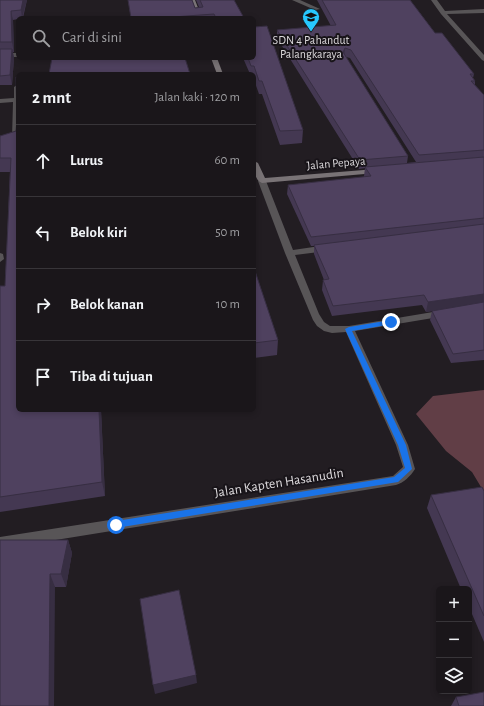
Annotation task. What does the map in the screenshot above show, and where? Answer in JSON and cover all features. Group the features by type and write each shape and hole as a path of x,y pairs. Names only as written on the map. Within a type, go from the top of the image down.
{"street":[{"path":"192,0 198,16"},
{"path":"295,0 317,9"},
{"path":"434,0 443,13 484,59"},
{"path":"443,13 484,11"},
{"path":"0,55 16,55"},
{"path":"215,60 219,72"},
{"path":"0,101 16,100 16,139 12,143 0,147"},
{"path":"256,168 289,253 319,324 325,328 334,330 349,329 455,312"},
{"name":"Jalan Pepaya","path":"262,181 384,171"},
{"path":"289,253 336,247"},
{"name":"Jalan Kapten Hasanudin","path":"0,543 396,480 409,469 402,445 349,329"}],"shaded area":[{"path":"484,390 484,492 472,472 446,451 416,414 433,396"}],"building":[{"path":"0,0 23,0 21,10 11,11 12,42 0,42"},
{"path":"128,0 192,0 195,8 203,7 200,0 234,0 243,16 215,16 214,14 187,16 131,16"},
{"path":"322,0 410,0 435,33 442,33 474,74 470,74 475,81 471,81 484,95 484,150 419,155 351,50 345,48 343,52 408,156 360,160 277,30 336,25"},
{"path":"267,26 303,130 280,131 262,81 259,81 254,66 251,66 249,60 256,60 256,27"},
{"path":"0,49 12,49 10,75 0,76"},
{"path":"52,60 186,60 189,72 49,72"},
{"path":"16,131 16,412 99,412 102,482 0,497 0,286 5,286 11,158 0,158 0,136"},
{"path":"484,157 484,218 311,237 288,185 371,176 365,167"},
{"path":"484,224 484,294 428,302 424,295 333,306 323,280 329,279 314,245"},
{"path":"256,274 278,340 256,343"},
{"path":"484,302 484,350 453,354 432,311"},
{"path":"482,487 484,491 484,616 472,586 431,495"},
{"path":"0,540 68,540 61,574 50,574 49,706 0,706"},
{"path":"179,590 196,675 153,685 140,599"},
{"path":"484,692 484,706 459,706 456,697"}],"place":[{"name":"SDN 4 Pahandut Palangkaraya","path":"311,32"}],"route":[{"path":"116,525 396,480 409,469 402,445 349,329 391,322"}]}
